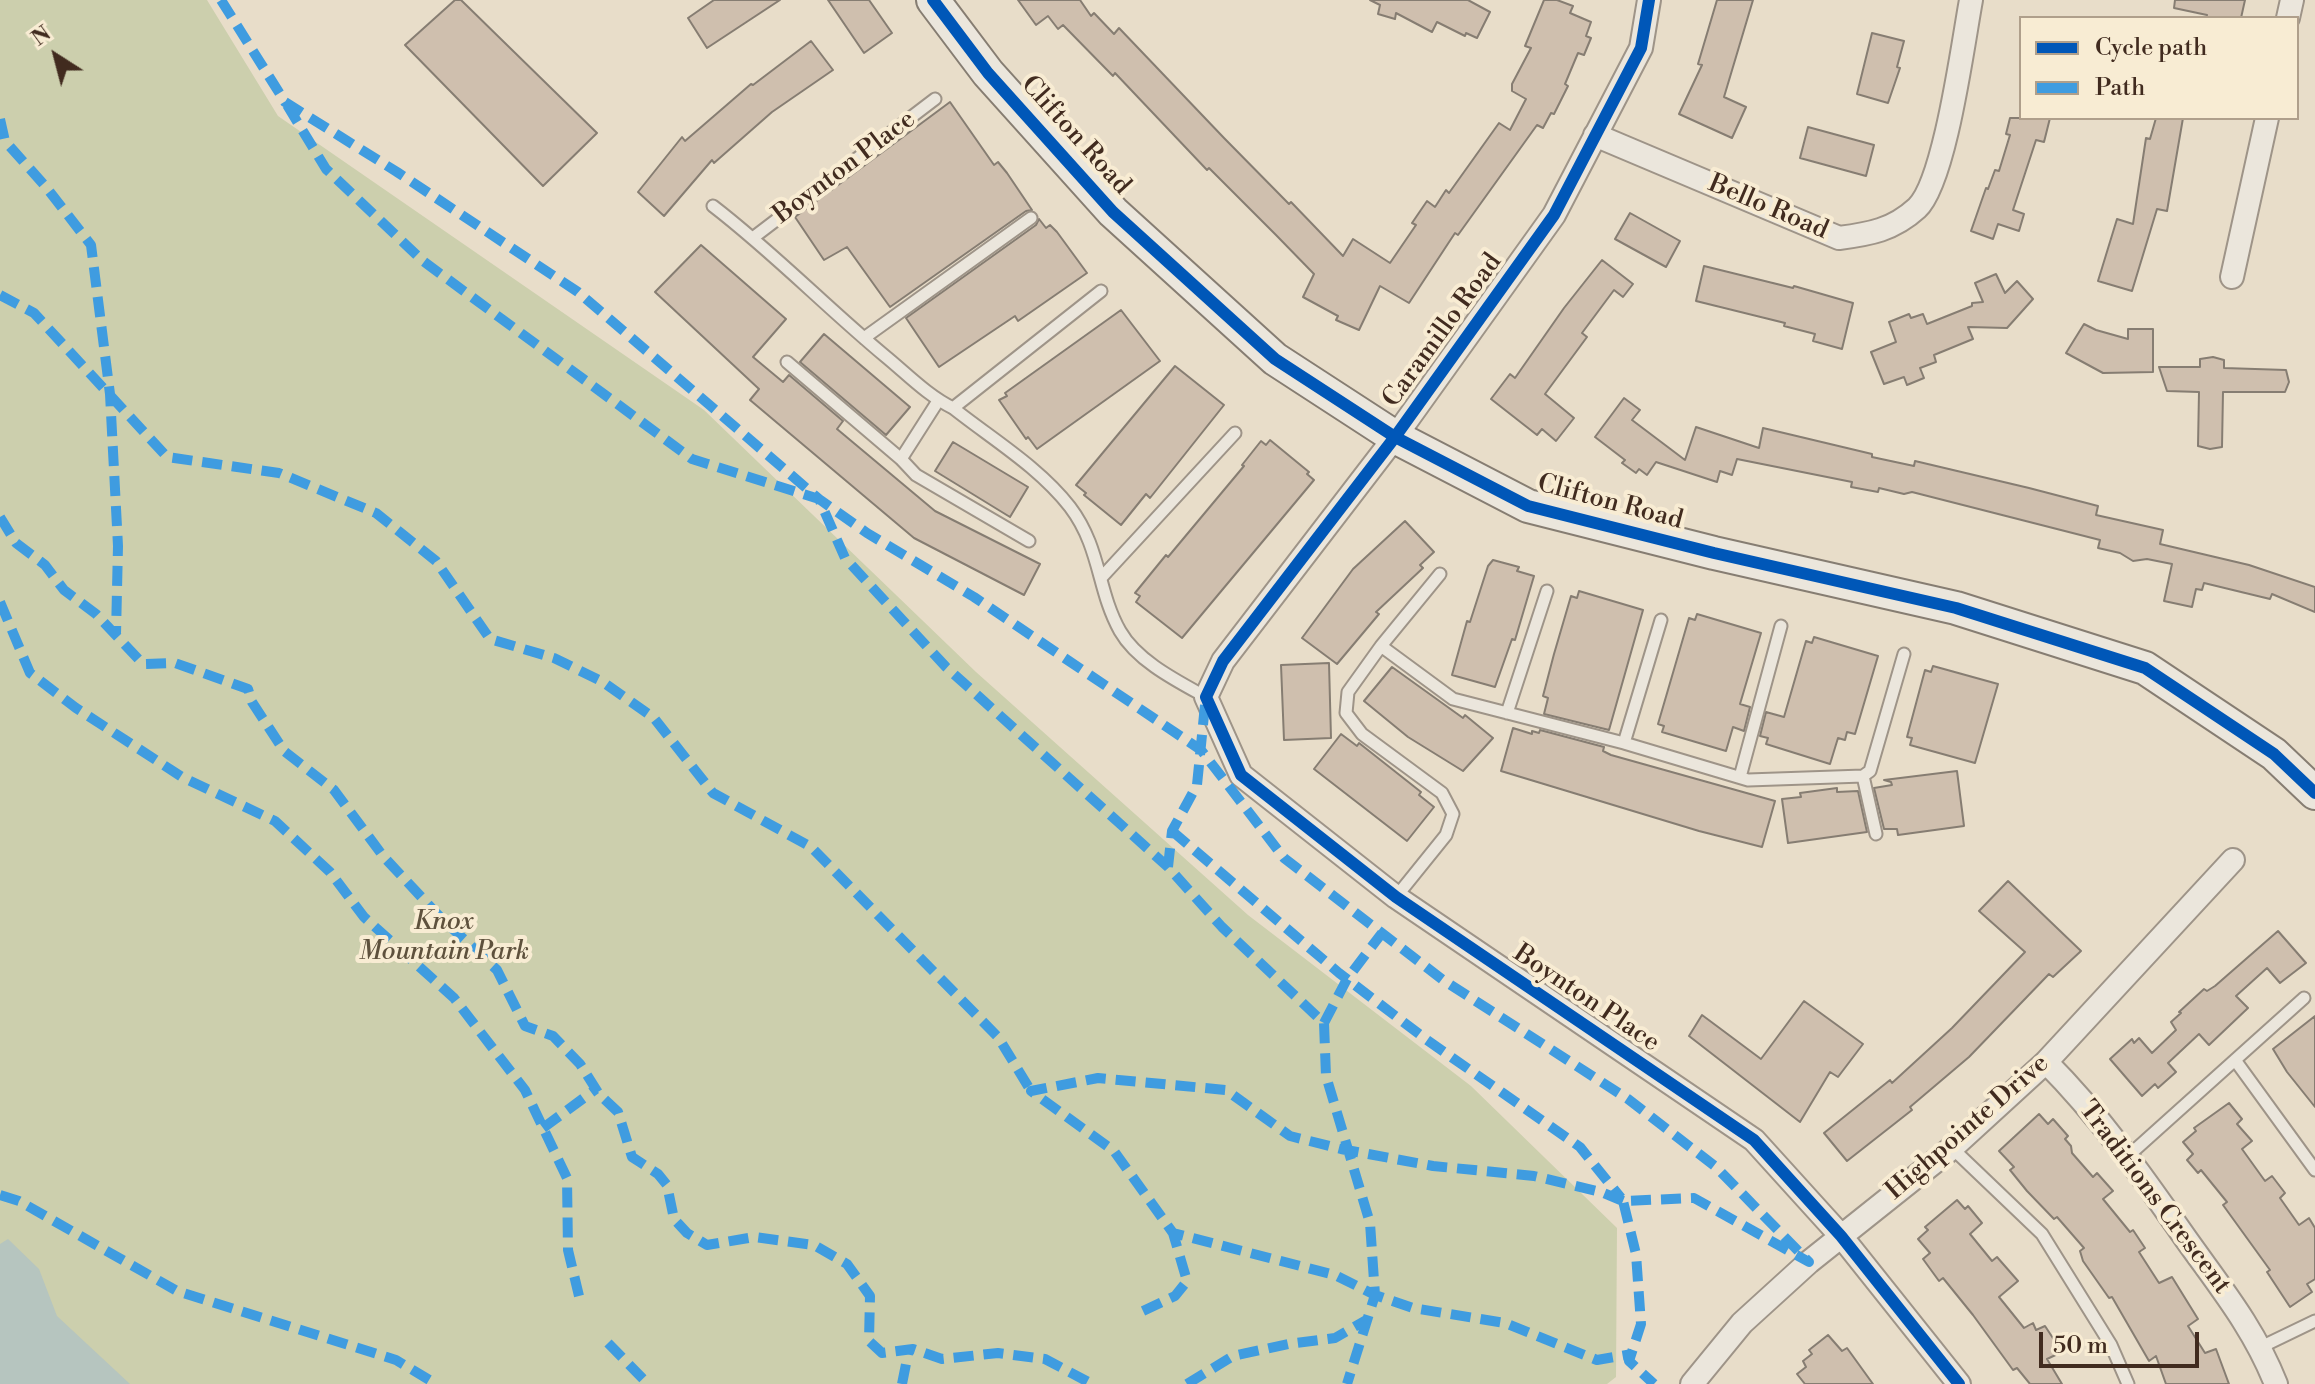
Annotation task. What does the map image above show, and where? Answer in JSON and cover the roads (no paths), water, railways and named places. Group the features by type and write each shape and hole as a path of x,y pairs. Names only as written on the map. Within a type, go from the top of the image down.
{"main road":[{"name":"Clifton Road","path":"933,0 988,73 1113,212 1275,359 1395,437 1528,506 1714,553 1956,608 2145,668 2274,754 2315,793"}],"street":[{"name":"Caramillo Road","path":"1206,697 1223,661 1395,437 1554,215 1641,48 1649,0"},
{"name":"Bello Road","path":"1595,135 1839,238 1880,232 1919,206 1940,164 1971,0"},
{"path":"2232,277 2267,120"},
{"name":"Boynton Place","path":"1206,697 1241,775 1396,897 1754,1140 1841,1236 1959,1384"},
{"name":"Highpointe Drive","path":"1692,1384 1742,1323 1841,1236 1952,1148 2046,1062 2233,860"},
{"name":"Traditions Crescent","path":"2046,1062 2073,1089 2127,1157 2261,1347 2276,1384"}],"lane":[{"name":"Boynton Place","path":"754,237 935,99"},
{"name":"Boynton Place","path":"713,206 754,237 938,401 953,408 1038,474 1069,506 1090,539 1108,604 1121,633 1158,670 1206,697"},
{"path":"864,338 1031,218"},
{"path":"953,408 1101,291"},
{"path":"787,362 916,475 1029,541"},
{"path":"901,459 938,401"},
{"path":"1101,578 1235,433"},
{"path":"1396,897 1446,835 1453,814 1442,793 1362,734 1346,713 1348,692 1440,574"},
{"path":"1507,713 1547,591"},
{"path":"1624,743 1661,620"},
{"path":"1740,777 1781,626"},
{"path":"1381,646 1453,699 1624,743 1748,780 1863,776 1870,771 1904,654"},
{"path":"1863,776 1876,834"},
{"path":"2127,1157 2304,998"},
{"path":"2235,1060 2315,1170"},
{"path":"1952,1148 2042,1234 2111,1345 2128,1384"},
{"path":"2261,1347 2315,1321"}],"park label":[{"name":"Knox Mountain Park","path":"444,938"}]}
